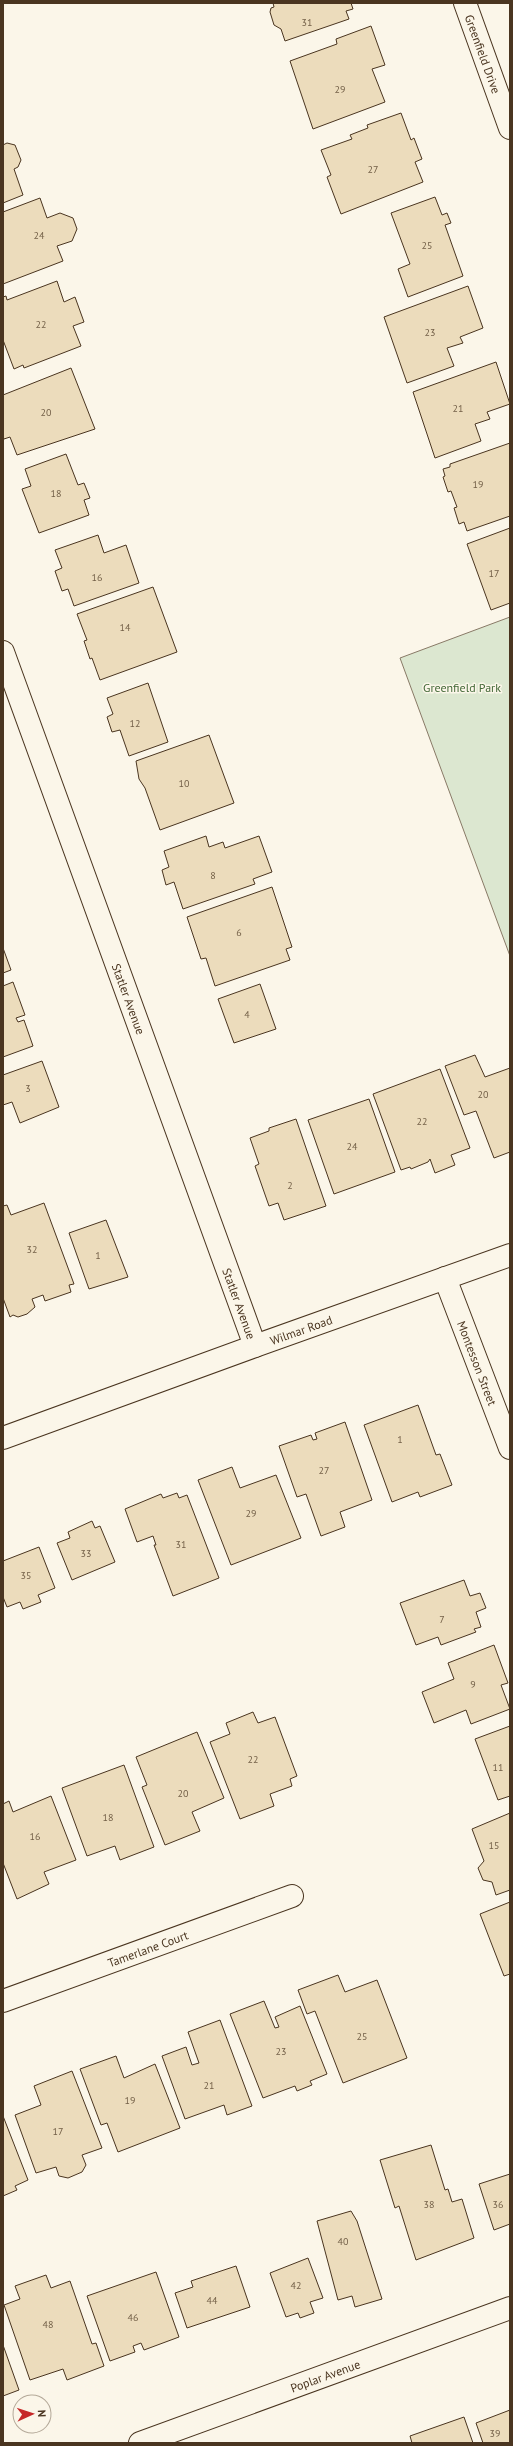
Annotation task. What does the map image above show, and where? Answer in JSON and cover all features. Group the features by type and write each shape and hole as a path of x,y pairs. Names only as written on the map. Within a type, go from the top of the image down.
{"street":[{"name":"Greenfield Drive","path":"465,3 510,128"},
{"name":"Statler Avenue","path":"3,652 255,1346"},
{"name":"Wilmar Road","path":"3,1438 510,1255"},
{"name":"Montesson Street","path":"445,1278 510,1448"},
{"name":"Tamerlane Court","path":"3,2001 292,1896"},
{"name":"Poplar Avenue","path":"140,2443 510,2308"}],"green space":[{"name":"Greenfield Park","path":"510,617 510,956 400,658"}],"building":[{"path":"273,3 351,3 353,9 346,11 349,19 285,41 281,29 274,25 270,12 271,8 274,7"},
{"path":"371,26 385,65 372,69 385,102 313,129 290,61 337,44 336,39"},
{"path":"401,113 411,140 414,138 422,159 415,162 423,182 341,214 327,177 331,175 321,150 352,139 350,135 368,128 367,125"},
{"path":"7,143 15,145 21,160 18,167 14,169 23,195 3,203 3,145"},
{"path":"435,197 442,215 447,213 451,223 445,225 463,276 408,297 398,269 410,264 391,213"},
{"path":"40,198 47,218 60,213 73,218 77,229 72,241 57,246 63,261 3,284 3,212"},
{"path":"57,281 64,302 75,297 84,322 73,326 81,346 24,368 23,365 14,369 3,340 3,297 6,296 7,300"},
{"path":"468,286 483,328 460,337 463,343 447,348 454,366 407,383 384,317"},
{"path":"496,362 510,404 487,412 490,419 475,424 481,441 435,458 413,392"},
{"path":"71,368 95,429 17,455 10,437 4,439 3,437 3,395"},
{"path":"510,443 510,516 467,531 464,522 459,524 454,508 457,507 451,491 448,492 443,477 445,476 443,469 450,467 450,464"},
{"path":"66,454 78,485 84,483 90,498 84,500 89,515 39,533 22,489 31,486 25,469"},
{"path":"510,528 510,603 491,610 467,544"},
{"path":"98,535 104,553 126,545 139,583 74,606 68,589 62,591 55,571 62,568 55,550"},
{"path":"153,587 177,652 100,680 92,658 90,659 84,641 87,640 77,614"},
{"path":"148,683 168,742 129,756 120,730 112,732 107,717 113,714 107,698"},
{"path":"209,735 234,803 160,830 145,788 139,779 136,761"},
{"path":"206,836 209,847 223,842 225,848 259,836 272,872 253,879 255,884 183,909 174,882 166,885 162,870 169,867 164,851"},
{"path":"272,887 292,947 286,949 290,960 215,986 206,958 201,959 187,917"},
{"path":"3,948 11,970 3,973"},
{"path":"13,982 25,1015 16,1018 18,1022 24,1020 33,1046 3,1057 3,986"},
{"path":"260,984 276,1029 234,1043 218,999"},
{"path":"475,1055 485,1077 510,1068 510,1152 494,1158 476,1111 464,1115 445,1066"},
{"path":"42,1061 59,1107 20,1123 12,1102 3,1105 3,1075"},
{"path":"440,1069 470,1148 451,1155 455,1165 435,1173 430,1159 428,1162 411,1169 410,1167 401,1170 373,1094"},
{"path":"369,1099 395,1172 334,1194 308,1120"},
{"path":"296,1119 326,1206 284,1220 278,1203 269,1206 255,1166 259,1164 250,1138 269,1131 269,1128"},
{"path":"44,1203 74,1284 69,1285 71,1292 45,1301 43,1295 32,1299 35,1307 27,1314 18,1317 13,1315 10,1317 3,1298 3,1206 7,1205 11,1215"},
{"path":"106,1220 128,1277 89,1289 69,1233"},
{"path":"418,1405 436,1455 440,1454 452,1485 420,1497 418,1492 392,1502 364,1425"},
{"path":"345,1422 372,1500 340,1512 345,1527 321,1536 306,1494 297,1497 279,1446 311,1435 313,1440 317,1439 315,1433"},
{"path":"232,1467 240,1488 276,1475 301,1538 231,1565 198,1480"},
{"path":"177,1493 179,1498 187,1495 219,1578 173,1596 154,1545 156,1545 153,1536 137,1542 125,1509 161,1494 163,1498"},
{"path":"92,1521 95,1528 100,1526 115,1562 72,1580 57,1543 70,1538 68,1532"},
{"path":"39,1547 55,1588 38,1595 41,1602 23,1609 20,1602 7,1607 3,1597 3,1561"},
{"path":"464,1580 470,1596 480,1593 486,1608 476,1612 481,1627 474,1629 476,1632 441,1645 438,1637 416,1645 400,1603"},
{"path":"494,1645 508,1683 501,1685 510,1709 471,1724 466,1710 434,1723 422,1692 454,1679 448,1663"},
{"path":"253,1712 258,1723 275,1717 297,1776 290,1779 292,1786 270,1794 274,1806 240,1819 210,1742 230,1734 226,1723"},
{"path":"510,1726 510,1796 498,1800 475,1739"},
{"path":"197,1732 224,1798 192,1812 200,1831 165,1845 142,1787 147,1785 136,1757"},
{"path":"124,1765 154,1847 120,1860 115,1846 87,1856 62,1788"},
{"path":"51,1796 76,1860 44,1872 49,1884 17,1899 3,1863 3,1804 9,1801 13,1812"},
{"path":"510,1813 510,1890 496,1895 492,1882 483,1880 478,1868 484,1861 472,1829"},
{"path":"510,1902 510,1974 504,1976 480,1914"},
{"path":"338,1975 345,1992 377,1980 407,2058 343,2083 315,2011 307,2014 298,1990"},
{"path":"264,2001 275,2028 279,2027 275,2017 300,2006 327,2074 310,2081 312,2085 297,2091 295,2086 263,2098 230,2014"},
{"path":"220,2020 252,2106 227,2115 224,2105 185,2119 162,2056 186,2047 192,2065 199,2063 188,2032"},
{"path":"116,2056 124,2078 155,2064 180,2128 118,2152 107,2123 101,2125 80,2069"},
{"path":"72,2071 102,2148 82,2155 86,2165 82,2172 68,2178 59,2176 56,2167 36,2173 15,2115 41,2105 34,2086"},
{"path":"3,2116 28,2180 15,2186 17,2190 3,2196"},
{"path":"431,2145 445,2190 448,2189 452,2202 462,2199 474,2238 416,2260 399,2206 395,2208 380,2160"},
{"path":"510,2174 510,2224 494,2230 479,2184"},
{"path":"351,2211 357,2221 382,2299 355,2307 352,2296 338,2300 317,2221"},
{"path":"308,2258 323,2298 310,2302 314,2313 300,2318 298,2313 286,2317 270,2273"},
{"path":"236,2266 250,2307 187,2328 175,2293 193,2287 191,2281"},
{"path":"156,2272 179,2337 144,2350 141,2343 133,2346 135,2352 110,2361 87,2296"},
{"path":"46,2275 51,2288 70,2281 92,2344 96,2343 104,2366 67,2380 63,2369 30,2380 4,2305 20,2299 15,2286"},
{"path":"3,2345 19,2390 3,2396"},
{"path":"510,2410 510,2443 483,2443 476,2423"},
{"path":"464,2417 473,2443 412,2443 410,2436"}]}
